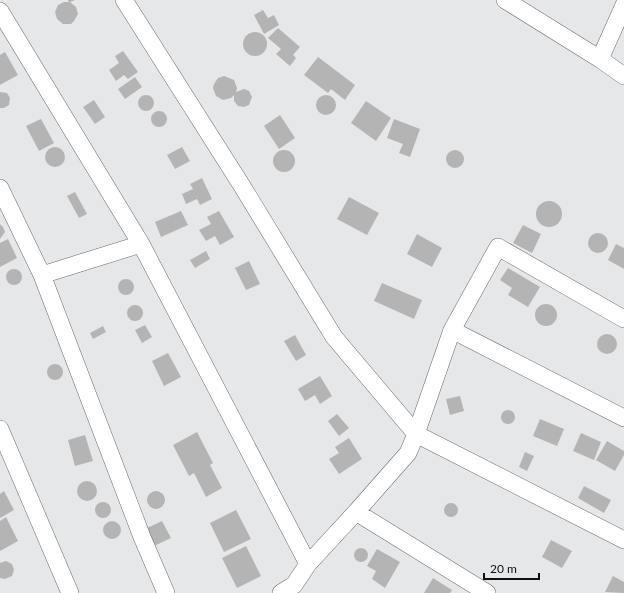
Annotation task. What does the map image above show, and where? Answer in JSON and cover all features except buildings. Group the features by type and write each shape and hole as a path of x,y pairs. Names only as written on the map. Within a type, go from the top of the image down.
{"street":[{"path":"124,0 242,186 334,337 416,434 624,540"},
{"path":"505,0 600,59 624,76"},
{"path":"600,59 624,5"},
{"path":"0,11 141,244 308,564"},
{"path":"0,188 42,275 142,538 166,593"},
{"path":"42,275 141,244"},
{"path":"293,590 308,564 408,453 452,330 498,247 624,318"},
{"path":"452,330 624,418"},
{"path":"0,429 70,593"},
{"path":"356,512 487,593"}]}
